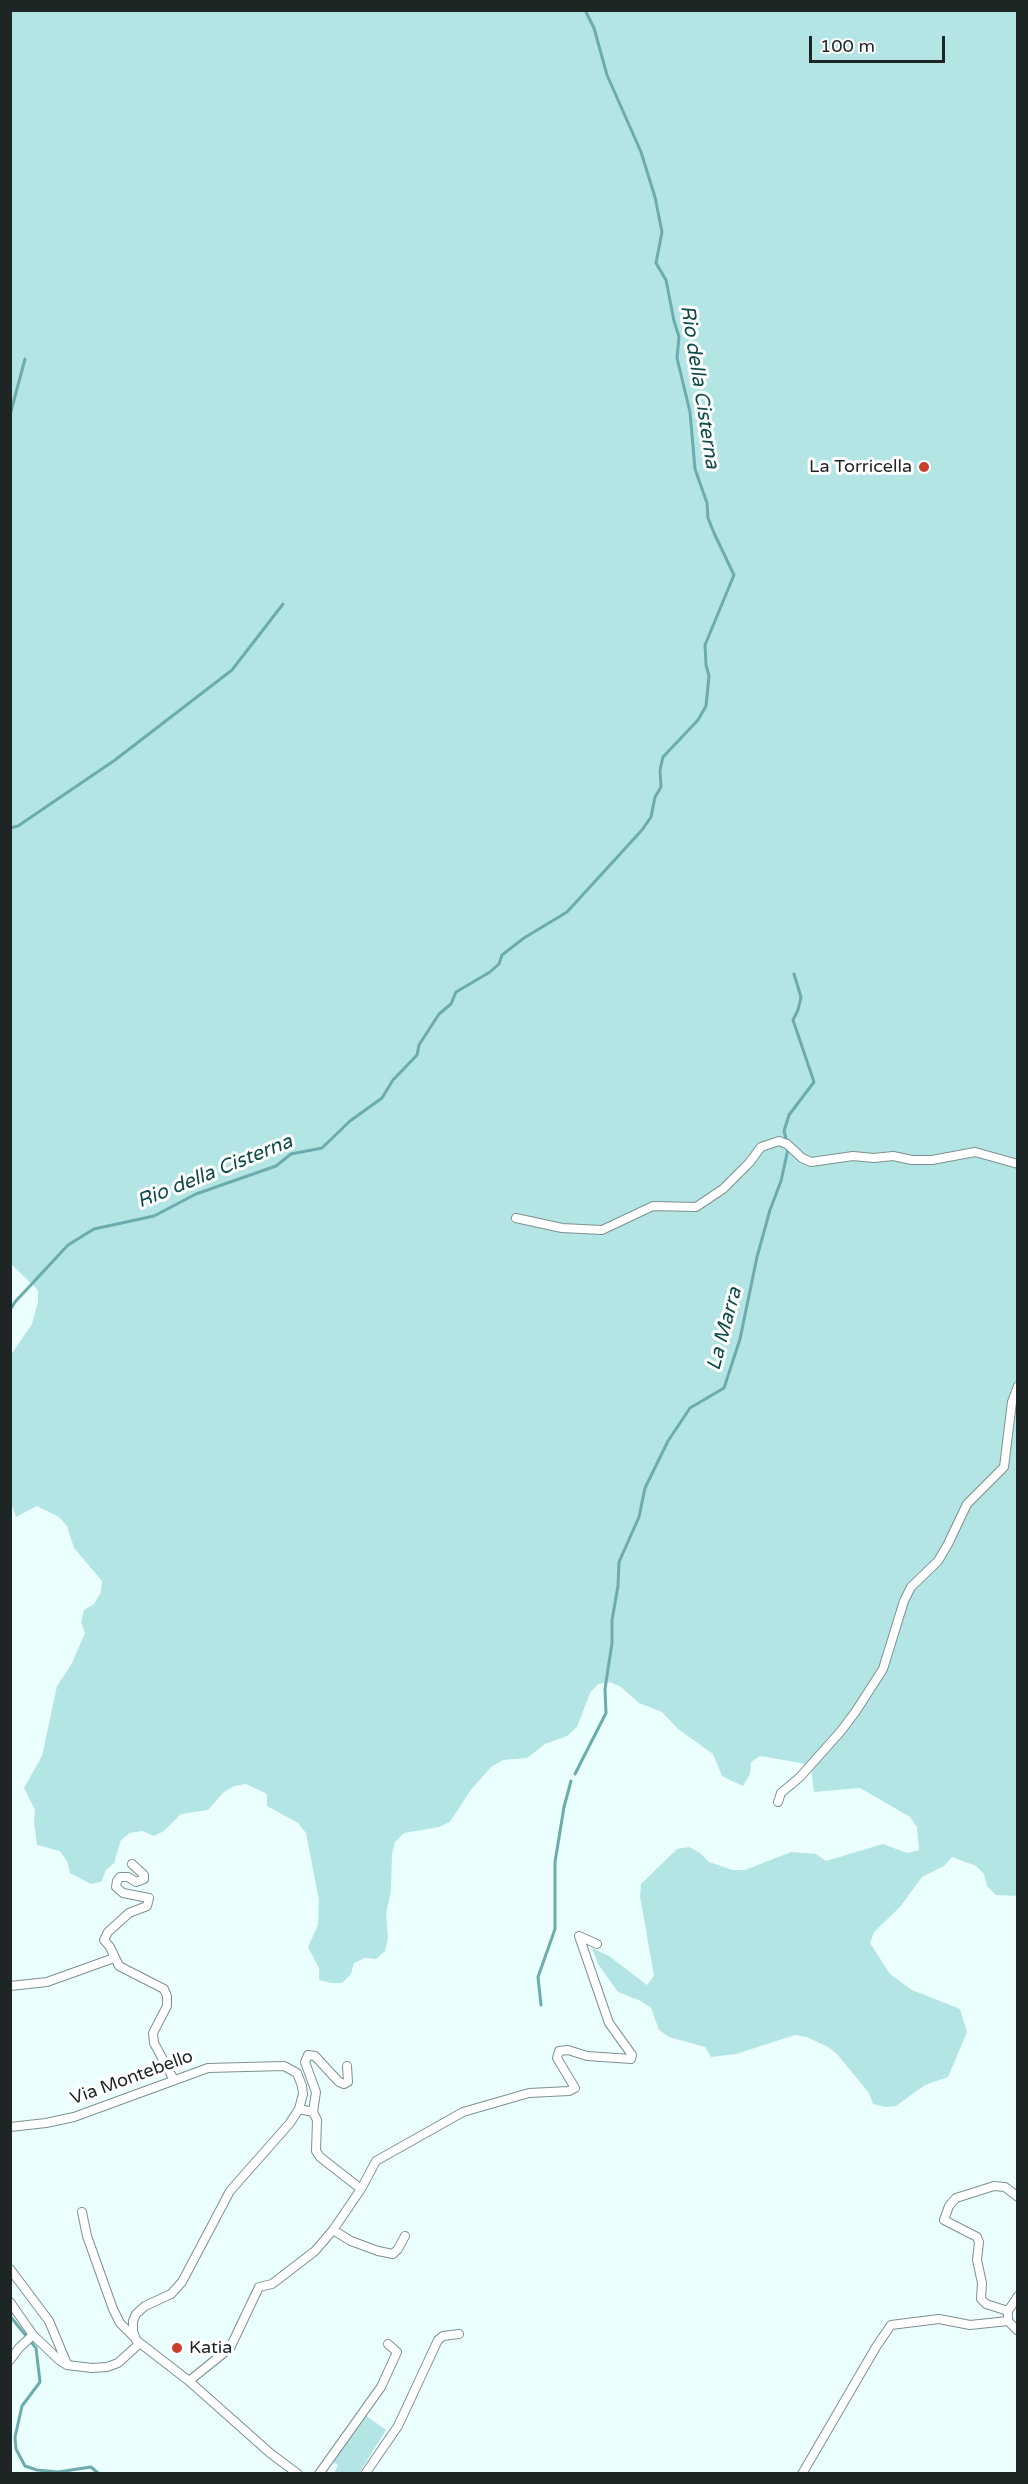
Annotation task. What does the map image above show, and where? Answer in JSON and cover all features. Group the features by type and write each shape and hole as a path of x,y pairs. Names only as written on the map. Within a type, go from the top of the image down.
{"street":[{"path":"516,1218 562,1228 602,1230 653,1206 696,1207 723,1189 749,1164 761,1147 779,1141 787,1144 802,1158 811,1162 852,1156 874,1158 893,1156 912,1160 932,1160 975,1152 1017,1164"},
{"path":"778,1802 781,1793 800,1777 856,1711 883,1669 904,1600 911,1587 938,1561 967,1504 1004,1467 1012,1402 1017,1386"},
{"path":"132,1864 144,1875 144,1879 136,1882 128,1877 120,1877 116,1887 123,1893 149,1898 149,1901 147,1906 129,1913 105,1936 104,1940 119,1966 130,1974 164,1989 167,2006 153,2033 154,2043 174,2080"},
{"path":"189,2381 230,2348 260,2287 272,2284 286,2274 315,2251 333,2230 376,2161 463,2112 529,2093 569,2091 575,2088 557,2058 559,2051 568,2050 587,2056 631,2059 632,2055 609,2023 579,1936 597,1944"},
{"path":"10,1986 47,1982 114,1958"},
{"path":"347,2066 348,2082 344,2084 339,2082 315,2056 309,2055 305,2062 316,2092 312,2112 317,2120 316,2151 320,2157 360,2189"},
{"name":"Via Montebello","path":"10,2127 74,2117 208,2068 284,2066 297,2073 303,2086 299,2109"},
{"path":"138,2341 133,2331 136,2314 145,2306 171,2294 182,2282 230,2191 290,2123 299,2109 312,2112"},
{"path":"1008,2311 986,2304 981,2299 982,2283 977,2260 980,2242 977,2237 947,2224 944,2220 949,2206 956,2198 994,2186 1005,2187 1017,2197"},
{"path":"82,2212 87,2236 120,2323 138,2341 189,2381 270,2453 298,2474"},
{"path":"333,2230 351,2241 378,2252 393,2254 398,2250 405,2236"},
{"path":"10,2269 49,2321 67,2365"},
{"path":"1017,2295 1008,2311 1008,2321 1017,2331"},
{"path":"10,2302 29,2338 67,2365 107,2367 118,2363 138,2341"},
{"path":"802,2474 891,2325 939,2319 970,2325 1008,2321"},
{"path":"365,2474 398,2426 438,2340 443,2336 459,2334"},
{"path":"10,2360 29,2338"},
{"path":"319,2474 381,2387 397,2352 388,2344"}],"shaded area":[{"path":"11,11 1017,11 1017,1896 996,1895 987,1886 984,1874 976,1866 952,1857 944,1866 922,1877 900,1907 874,1932 870,1943 890,1974 912,1990 960,2009 967,2032 948,2077 925,2085 896,2106 885,2107 873,2104 869,2093 837,2054 807,2037 795,2035 736,2054 711,2057 705,2047 669,2037 659,2030 651,2008 641,2001 618,1992 598,1964 592,1948 609,1956 647,1985 654,1976 640,1896 641,1884 677,1849 689,1847 709,1862 733,1870 745,1870 791,1852 816,1854 826,1861 883,1844 907,1853 919,1850 917,1827 910,1817 860,1788 814,1792 811,1768 801,1763 760,1756 751,1762 750,1774 743,1786 732,1781 722,1776 713,1754 678,1729 662,1712 639,1703 621,1687 610,1682 598,1684 590,1693 577,1727 567,1736 545,1744 527,1758 503,1760 491,1767 470,1791 450,1822 439,1827 404,1833 395,1842 392,1854 391,1891 386,1914 388,1938 385,1951 376,1959 365,1958 354,1963 351,1974 342,1983 319,1980 319,1968 308,1947 318,1925 319,1900 306,1833 298,1823 267,1806 267,1794 246,1784 234,1786 224,1792 208,1810 181,1814 164,1831 154,1836 142,1831 130,1833 121,1840 114,1863 106,1870 101,1882 91,1884 70,1873 67,1861 60,1851 37,1845 35,1810 24,1788 42,1756 57,1686 71,1665 85,1633 81,1622 84,1610 94,1604 101,1592 102,1581 74,1548 67,1526 59,1517 37,1506 16,1517 11,1503 10,1356 32,1324 38,1302 38,1290 10,1263"},
{"path":"365,2415 386,2430 359,2473 334,2473 338,2465 331,2461"}],"waterway":[{"name":"Rio della Cisterna","path":"10,1310 68,1245 94,1229 154,1216 196,1194 276,1166 291,1154 322,1148 350,1121 382,1098 393,1080 417,1055 419,1045 439,1014 451,1004 456,992 490,972 499,964 502,955 524,938 567,912 642,830 651,817 655,797 661,787 660,770 663,757 698,720 706,706 709,676 705,645 734,575 708,518 707,503 695,469 690,412 677,358 679,337 666,280 656,263 662,232 655,197 641,152 607,75 594,28 586,12"},
{"path":"10,415 25,359"},
{"path":"10,828 18,826 115,760 232,670 283,604"},
{"name":"La Marra","path":"787,1142 784,1131 789,1115 814,1082 793,1020 801,997 794,974"},
{"name":"La Marra","path":"575,1774 606,1713 605,1689 612,1643 612,1620 618,1586 619,1562 639,1517 645,1488 668,1441 690,1408 724,1388 740,1339 757,1257 781,1181 788,1149"},
{"path":"541,2005 538,1977 555,1929 555,1862 564,1807 571,1781"},
{"path":"10,2316 36,2348 40,2382 22,2406 15,2437 16,2449 25,2466 58,2472 91,2467 99,2474"}],"place":[{"name":"La Torricella","path":"924,467"},
{"name":"Katia","path":"177,2348"}]}
